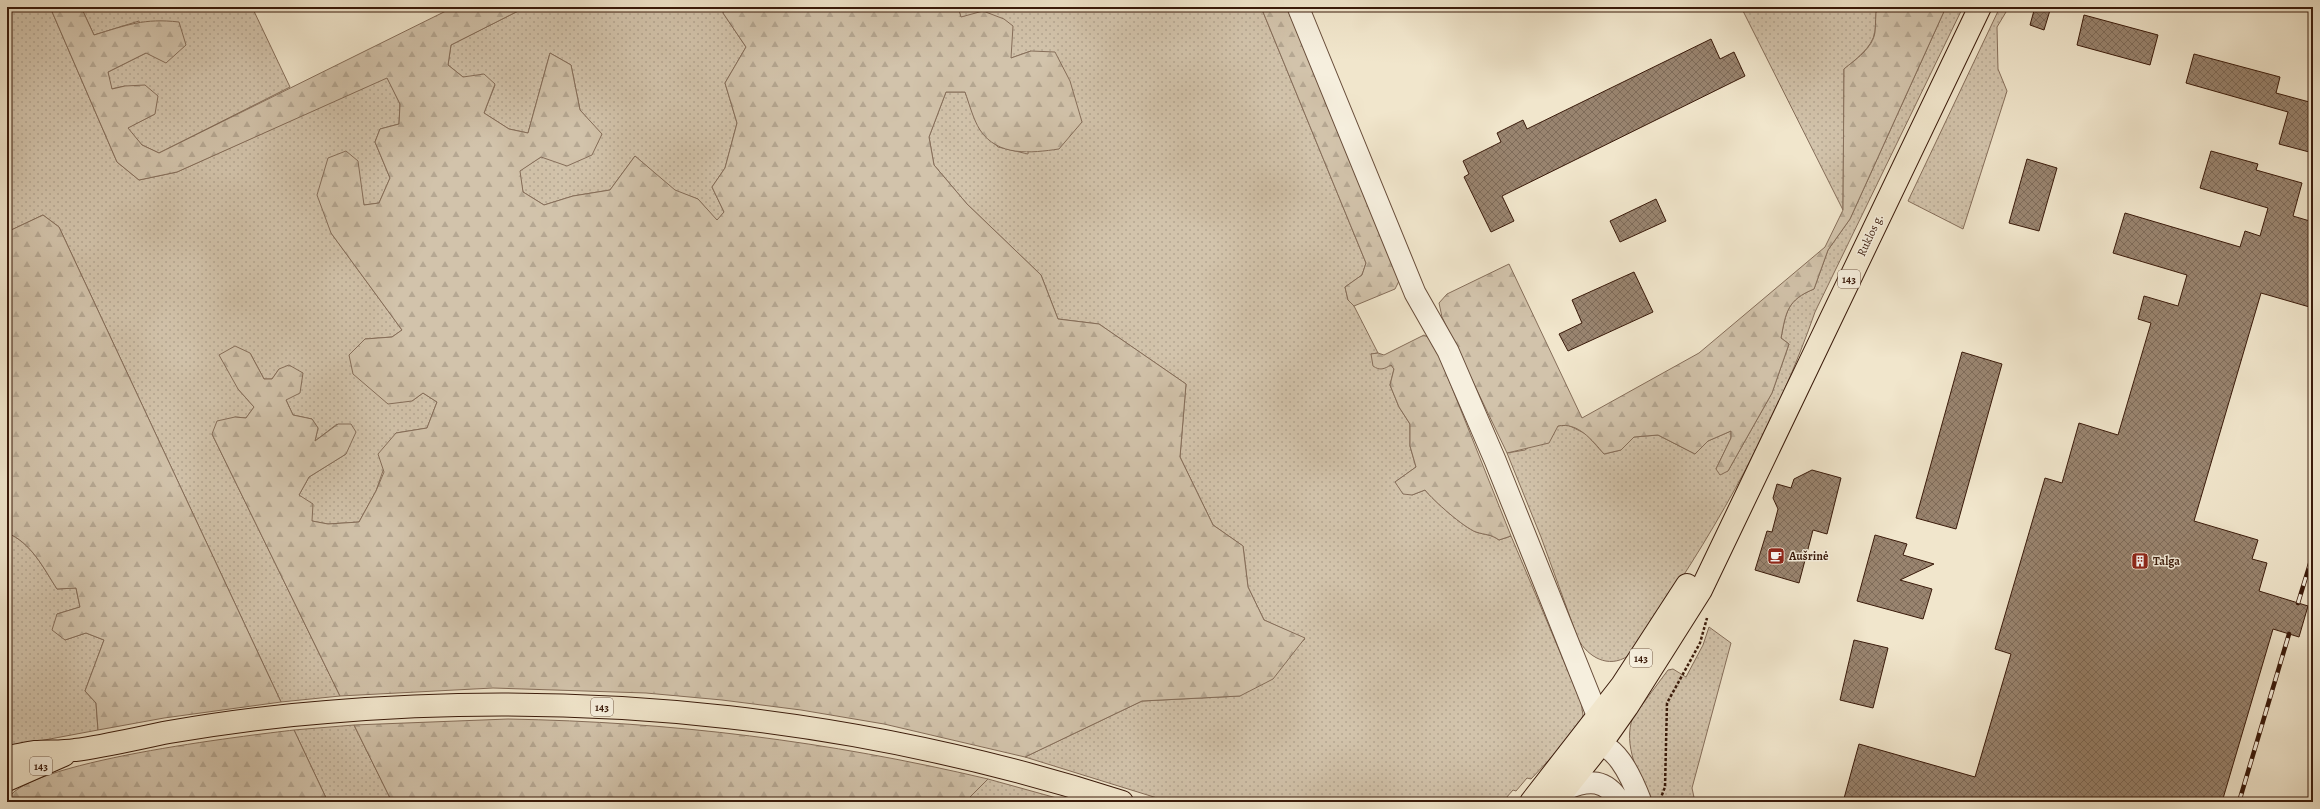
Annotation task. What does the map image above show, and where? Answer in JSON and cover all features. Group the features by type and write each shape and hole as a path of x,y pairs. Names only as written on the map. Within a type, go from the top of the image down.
{"main road":[{"name":"Ruklos g.","path":"1740,506 1980,7"},
{"name":"143","path":"1531,802 1574,749 1645,651 1740,506"},
{"name":"143","path":"1561,795 1601,744 1685,616 1701,590 1740,506"},
{"name":"143","path":"7,757 35,752 74,750 224,724 326,712 478,704 612,707 739,718 892,742 992,764 1122,802"},
{"name":"143","path":"7,780 74,750"}],"street":[{"path":"1298,7 1415,293 1448,351 1495,460 1598,717"},
{"path":"1574,749 1586,744 1601,744 1624,765 1632,776 1641,802"},
{"path":"1561,795 1581,782 1597,782 1609,788 1620,802"}],"green space":[{"path":"7,7 50,7 117,162 139,180 177,172 387,77 400,104 399,124 380,129 375,142 390,178 379,203 364,205 360,186 331,233 402,330 392,337 365,339 349,355 412,401 423,393 437,402 427,428 396,433 376,491 359,522 328,524 312,521 299,495 309,477 346,454 337,424 315,441 318,428 312,419 293,415 286,400 279,369 272,379 264,379 250,353 238,389 254,407 246,418 235,417 212,434 340,696 281,702 59,227 43,215 7,232"},
{"path":"50,7 81,7 94,35 136,23 156,21 179,22 186,45 166,63 146,53 108,72 112,89 125,86 145,85 158,96 155,114 128,128 142,145 159,153 454,7 526,7 451,45 448,65 463,77 484,74 495,84 484,113 509,129 528,133 550,53 571,65 580,110 602,134 592,155 567,166 541,157 520,171 523,192 544,205 573,196 610,190 635,156 675,190 698,199 717,220 724,212 712,187 725,168 737,123 725,83 746,47 723,13 725,7 958,7 961,17 983,11 1004,19 1013,26 1011,58 1031,51 1055,52 1070,81 1082,122 1059,149 1026,152 1006,149 987,139 980,130 973,116 965,92 946,92 929,137 934,165 967,204 1041,275 1058,319 1099,324 1186,384 1180,457 1213,525 1243,546 1248,587 1264,620 1305,638 1273,679 1240,696 1142,701 1025,757 884,724 801,710 722,700 646,693 493,688 340,696 212,434 217,421 235,417 246,418 254,407 238,389 219,355 235,346 250,353 264,379 272,379 279,369 289,365 303,373 300,393 286,400 293,415 312,419 318,428 315,441 338,424 351,424 356,432 346,454 309,477 299,495 313,504 312,521 328,524 359,522 376,491 384,472 378,454 396,433 427,428 437,402 423,393 412,401 388,404 353,374 349,355 365,339 392,337 402,330 331,233 317,195 328,158 346,151 358,161 364,205 379,203 390,178 375,142 380,129 399,124 400,104 387,78 177,172 139,180 117,162"},
{"path":"81,7 252,7 290,87 159,153 142,145 127,128 155,114 125,86 111,89 108,72 146,53 139,21 94,35"},
{"path":"526,7 725,7 723,13 746,47 725,83 737,123 725,168 712,187 724,212 717,221 698,199 675,191 635,156 610,190 573,196 544,205 523,192 519,171 541,157 602,135 580,110 571,65 550,53 528,133 509,129 484,113 495,85 463,77 448,65 451,45"},
{"path":"958,7 1261,7 1366,263 1362,275 1345,287 1348,300 1354,306 1378,353 1371,354 1391,365 1394,369 1390,385 1399,407 1410,424 1410,446 1416,467 1395,482 1412,495 1425,490 1449,513 1476,532 1499,540 1511,536 1581,702 1583,715 1580,727 1531,779 1527,778 1516,791 1513,790 1506,798 1507,802 1170,802 1025,757 1142,701 1240,696 1305,639 1264,620 1248,587 1243,546 1213,525 1180,457 1186,384 1099,324 1058,319 1041,275 967,204 934,165 929,137 946,92 965,92 980,130 998,147 1028,154 1031,51 1011,58 961,18"},
{"path":"1261,7 1290,7 1400,279 1395,289 1354,306 1348,300 1345,287 1362,275 1366,263"},
{"path":"1741,7 1877,7 1875,32 1873,38 1867,48 1844,69 1843,210"},
{"path":"1877,7 1946,7 1850,219 1828,250 1814,289 1798,298 1789,308 1784,321 1781,338 1789,344 1772,393 1728,471 1720,475 1716,469 1731,438 1731,431 1708,441 1695,454 1658,435 1634,437 1621,450 1604,454 1584,433 1578,429 1565,425 1558,426 1549,443 1507,453 1442,317 1439,303 1447,294 1509,264 1582,418 1699,353 1825,247 1843,210 1844,69 1863,53 1874,38"},
{"path":"1946,7 1963,7 1815,312 1784,392 1746,469 1703,545 1632,653 1621,660 1613,661 1606,661 1593,656 1578,639 1541,537 1507,453 1525,450 1558,426 1566,424 1586,434 1604,454 1621,450 1634,437 1658,435 1695,454 1708,441 1731,431 1731,438 1716,469 1728,471 1772,393 1789,344 1781,338 1784,321 1789,308 1798,298 1814,289 1828,250 1850,219"},
{"path":"2000,7 2009,7 1997,27 1998,69 2007,91 1963,229 1908,201"},
{"path":"43,215 59,227 281,702 164,718 98,730 96,703 85,691 104,640 86,633 65,640 52,630 57,614 80,607 76,588 57,589 30,549 16,537 7,533 7,232"},
{"path":"1424,335 1433,340 1511,536 1499,540 1476,532 1449,513 1425,490 1412,495 1403,494 1395,482 1416,467 1410,446 1410,424 1399,407 1390,385 1394,369 1391,365 1382,369 1378,369 1373,366 1371,354 1378,353 1384,355"},
{"path":"7,533 16,537 30,549 57,589 76,588 80,607 57,614 65,640 86,633 104,640 85,691 96,703 98,730 7,747"},
{"path":"1709,627 1731,643 1692,788 1695,802 1649,802 1637,771 1631,749 1630,728 1633,717 1668,670 1673,669 1686,677 1703,645"},
{"path":"508,719 630,724 750,736 868,754 988,779 965,802 392,802 354,725"},
{"path":"354,725 392,802 328,802 294,730"},
{"path":"294,730 328,802 7,802 20,788 49,775 91,763 187,744"},
{"path":"988,779 1071,802 965,802"}],"building":[{"path":"2035,7 2051,7 2044,30 2030,25"},
{"path":"2084,15 2158,35 2150,65 2077,45"},
{"path":"1711,39 1720,59 1734,52 1745,76 1502,196 1514,221 1491,232 1464,177 1469,174 1463,161 1501,142 1497,133 1523,120 1527,129"},
{"path":"2194,54 2280,77 2276,93 2313,103 2313,153 2279,144 2288,112 2186,83"},
{"name":"Talga","path":"2211,151 2258,164 2256,170 2302,183 2293,216 2313,222 2313,308 2261,293 2194,521 2258,540 2252,559 2267,563 2259,591 2308,606 2299,637 2273,629 2222,802 1843,802 1859,744 1975,777 2011,654 1995,649 2045,478 2062,483 2079,423 2118,435 2151,323 2138,319 2144,296 2178,306 2187,275 2113,253 2125,213 2240,247 2245,231 2260,236 2268,208 2200,188"},
{"path":"2027,159 2057,168 2039,231 2009,223"},
{"path":"1656,199 1666,221 1620,242 1610,221"},
{"path":"1634,272 1653,312 1568,351 1559,334 1582,323 1572,300"},
{"path":"1962,352 2002,364 1956,529 1916,518"},
{"path":"1812,470 1841,478 1827,534 1813,530 1799,583 1755,570 1767,531 1772,532 1778,509 1773,498 1777,484 1791,488 1794,479"},
{"path":"1875,535 1907,544 1903,555 1934,564 1900,580 1932,589 1923,619 1857,601"},
{"path":"1854,640 1888,648 1873,708 1840,700"}],"railway":[{"path":"2298,603 2313,554"},
{"path":"2239,802 2289,634"}],"place":[{"name":"Aušrinė","path":"1776,556"},
{"name":"Talga","path":"2140,561"}]}
